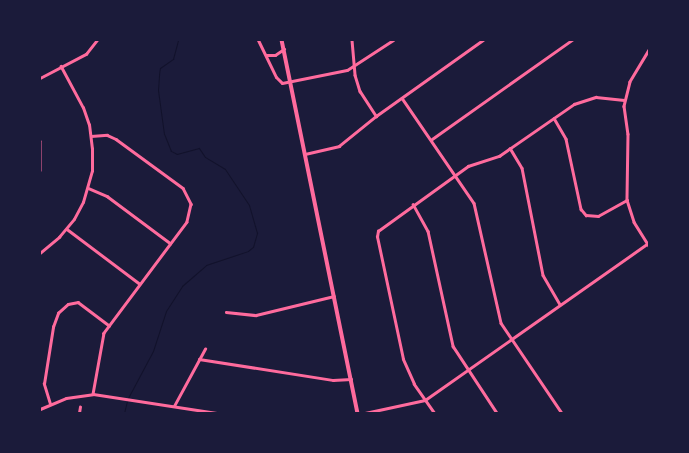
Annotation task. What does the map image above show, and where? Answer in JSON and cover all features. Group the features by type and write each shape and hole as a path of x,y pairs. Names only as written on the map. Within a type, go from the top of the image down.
{"main road":[{"path":"282,40 358,413"}],"street":[{"path":"40,78 86,54 97,40"},
{"path":"258,40 278,81 282,83 340,72 355,66 393,40"},
{"path":"352,40 360,91 376,116"},
{"path":"305,154 339,146 376,116 483,40"},
{"path":"432,139 572,40"},
{"path":"266,55 275,55 284,49"},
{"path":"365,413 425,400 648,245 634,222 627,200 628,134 624,100 630,82 649,50"},
{"path":"40,253 67,229 79,212 88,188 93,160 91,136 83,108 61,67"},
{"path":"402,98 456,174 478,213 500,319 510,340 562,413"},
{"path":"434,413 410,376 400,348 377,237 378,230 456,174 474,163 495,158 574,104 589,98 624,100"},
{"path":"554,118 568,143 581,209 586,215 598,216 627,200"},
{"path":"91,136 107,136 116,139 186,192 191,204 190,216 109,325 101,340 93,394"},
{"path":"40,141 40,170"},
{"path":"510,148 522,168 543,275 560,305"},
{"path":"88,188 112,200 170,243"},
{"path":"413,204 428,231 450,338 467,371 497,413"},
{"path":"67,229 140,284"},
{"path":"226,312 256,315 334,296"},
{"path":"50,404 45,395 44,384 53,327 58,313 68,304 78,302 109,325"},
{"path":"174,406 205,349"},
{"path":"199,359 333,380 351,379"},
{"path":"40,409 73,396 93,394 217,413"},
{"path":"79,413 80,407"}],"waterway":[{"path":"128,398 153,351 166,311 182,286 206,265 248,251 253,247 257,233 249,205 225,169 205,157 199,148 177,154 171,151 164,134 158,90 159,74 160,68 173,59 178,40"},
{"path":"124,413 127,401"}]}
